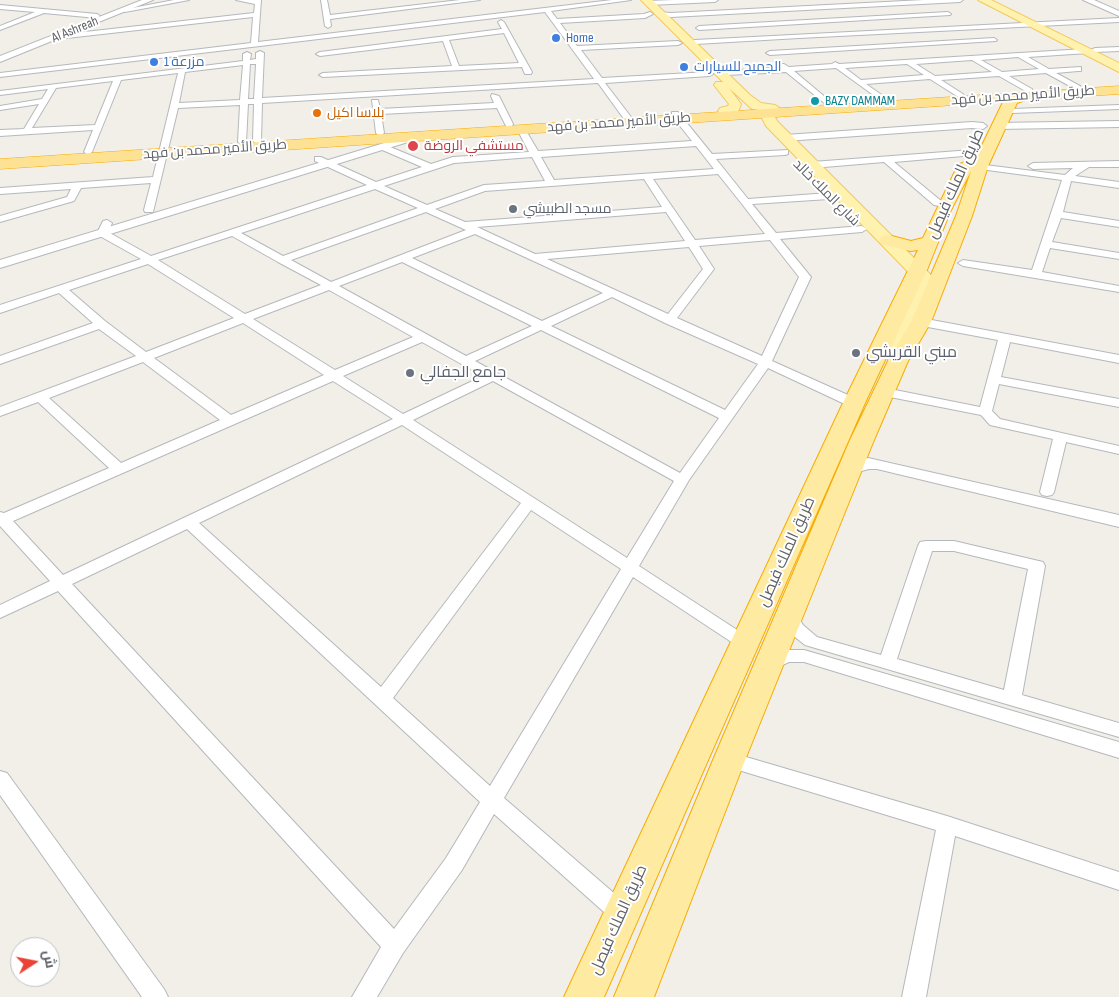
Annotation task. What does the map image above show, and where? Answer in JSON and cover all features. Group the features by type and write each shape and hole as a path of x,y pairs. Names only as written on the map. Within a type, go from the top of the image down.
{"highway":[{"name":"طريق الأمير محمد بن فهد","path":"1005,109 1077,88 1119,85"},
{"name":"طريق الأمير محمد بن فهد","path":"768,117 828,104 883,100 962,98 1005,109 1119,90"},
{"name":"طريق الأمير محمد بن فهد","path":"0,164 249,142 382,140 515,127 677,116 733,106 768,117 962,98"},
{"path":"962,98 981,101 1005,109"},
{"name":"طريق الملك فيصل","path":"634,997 862,440 898,361 921,322 964,216 979,168 1005,109"},
{"name":"طريق الأمير محمد بن فهد","path":"0,158 88,152 330,142 627,117 677,116"},
{"path":"888,240 911,246 917,263 938,254 954,216 979,168"},
{"name":"طريق الملك فيصل","path":"584,997 917,263 946,204 979,168"}],"main road":[{"path":"636,0 653,10 691,44 713,73 733,106 757,106 768,117"},
{"path":"983,0 1119,62"},
{"path":"994,0 1036,24"},
{"path":"653,10 678,43 713,73"},
{"path":"1090,50 1119,68"},
{"name":"شارع الملك خالد","path":"733,106 744,118 768,117 785,145 829,196 906,279 917,263 888,240 812,165 785,145"},
{"path":"864,232 889,252 917,263 924,278 924,284 901,340 898,361"}],"street":[{"path":"0,54 139,0"},
{"name":"Al Ashreah","path":"0,60 149,0"},
{"path":"125,10 186,0"},
{"path":"239,0 258,1 254,44 247,62 244,101 249,142"},
{"path":"326,17 477,0"},
{"path":"570,0 575,7"},
{"path":"0,74 497,16 511,10 547,10 628,0"},
{"path":"710,0 828,104"},
{"path":"556,21 653,10 715,0"},
{"path":"753,0 883,100"},
{"path":"816,0 962,98"},
{"path":"653,10 723,12 960,0"},
{"path":"1087,0 1119,14"},
{"path":"1098,0 1119,9"},
{"path":"326,1 329,35"},
{"path":"926,2 1002,45"},
{"path":"884,4 1001,74"},
{"path":"384,5 390,10"},
{"path":"0,6 97,16"},
{"path":"547,10 627,117"},
{"path":"0,27 44,11"},
{"path":"699,28 948,14"},
{"path":"58,37 257,15"},
{"path":"497,16 535,84"},
{"path":"691,44 695,42 865,32 1119,20"},
{"path":"389,28 396,53"},
{"path":"175,106 260,100 393,44 506,31"},
{"path":"318,36 322,75"},
{"path":"446,38 456,68"},
{"path":"770,53 994,40"},
{"path":"576,48 678,43"},
{"path":"249,142 260,100 260,61 254,44"},
{"path":"322,75 374,94 1119,49"},
{"path":"1010,50 1077,88"},
{"path":"0,93 260,61"},
{"path":"398,62 401,71"},
{"path":"322,75 524,65"},
{"path":"0,88 44,69"},
{"path":"859,82 1078,69"},
{"path":"149,210 182,71"},
{"path":"1001,74 1005,109"},
{"path":"88,152 118,79"},
{"path":"26,132 53,87"},
{"path":"490,87 499,104 535,154 551,183"},
{"path":"374,94 382,140"},
{"path":"0,108 44,101"},
{"path":"377,112 499,104"},
{"path":"708,157 785,145 972,125 1005,109 1119,107"},
{"path":"1005,109 1102,124 1119,124"},
{"path":"1079,109 1113,132"},
{"path":"364,997 395,946 454,864 682,480 765,362 805,277 677,116"},
{"path":"0,133 98,127"},
{"path":"0,264 105,228 323,161 382,140 417,136"},
{"path":"0,256 105,228 149,210 323,161 358,148 360,144 357,140"},
{"path":"382,140 430,167"},
{"path":"330,142 341,147 343,152"},
{"path":"0,309 453,160 698,143"},
{"path":"886,159 937,203 946,204"},
{"path":"812,165 886,159 1119,185"},
{"path":"323,161 854,403"},
{"path":"1036,274 1057,214 1067,178 1076,170 1089,164"},
{"path":"979,168 1119,164"},
{"path":"282,260 484,188 720,171"},
{"path":"646,176 709,269 670,320"},
{"path":"0,191 157,180"},
{"path":"0,219 71,199 77,186"},
{"path":"745,202 829,196"},
{"path":"0,412 332,287 405,258 470,228 668,209"},
{"path":"1057,214 1119,224"},
{"path":"105,228 150,260 403,419 745,643"},
{"path":"232,232 682,480"},
{"path":"534,257 773,237 864,232"},
{"path":"1046,244 1119,256"},
{"path":"405,258 727,416"},
{"path":"963,263 1119,288"},
{"path":"61,289 101,324 229,420"},
{"path":"465,360 612,293"},
{"path":"921,322 1119,359"},
{"path":"0,360 101,324"},
{"path":"395,946 1,519 422,337"},
{"path":"985,412 1005,338"},
{"path":"0,612 493,376"},
{"path":"993,379 1119,404"},
{"path":"885,392 985,412 994,422 1119,450"},
{"path":"40,397 119,469"},
{"path":"1047,492 1060,437"},
{"path":"862,440 873,450 921,468 1119,521"},
{"path":"850,469 868,462 921,468 1119,508"},
{"path":"382,699 530,503"},
{"path":"189,522 492,800 622,914"},
{"path":"887,662 926,546 954,546 1037,566 1012,698"},
{"path":"790,616 796,629 811,641 1119,730"},
{"path":"770,665 786,656 804,656 1119,750"},
{"path":"730,760 947,825 1119,882"},
{"path":"0,779 156,997"},
{"path":"914,997 947,825"}],"place":[{"name":"Home","path":"556,38"},
{"name":"مزرعة 1","path":"154,62"},
{"name":"الجميح للسيارات","path":"684,67"},
{"name":"BAZY DAMMAM","path":"815,101"},
{"name":"بلاسا اكيل","path":"317,113"},
{"name":"مستشفي الروضة","path":"413,146"},
{"name":"مسجد الطبيشي","path":"513,209"},
{"name":"مبني القريشي","path":"856,353"},
{"name":"جامع الجفالي","path":"410,373"}]}
